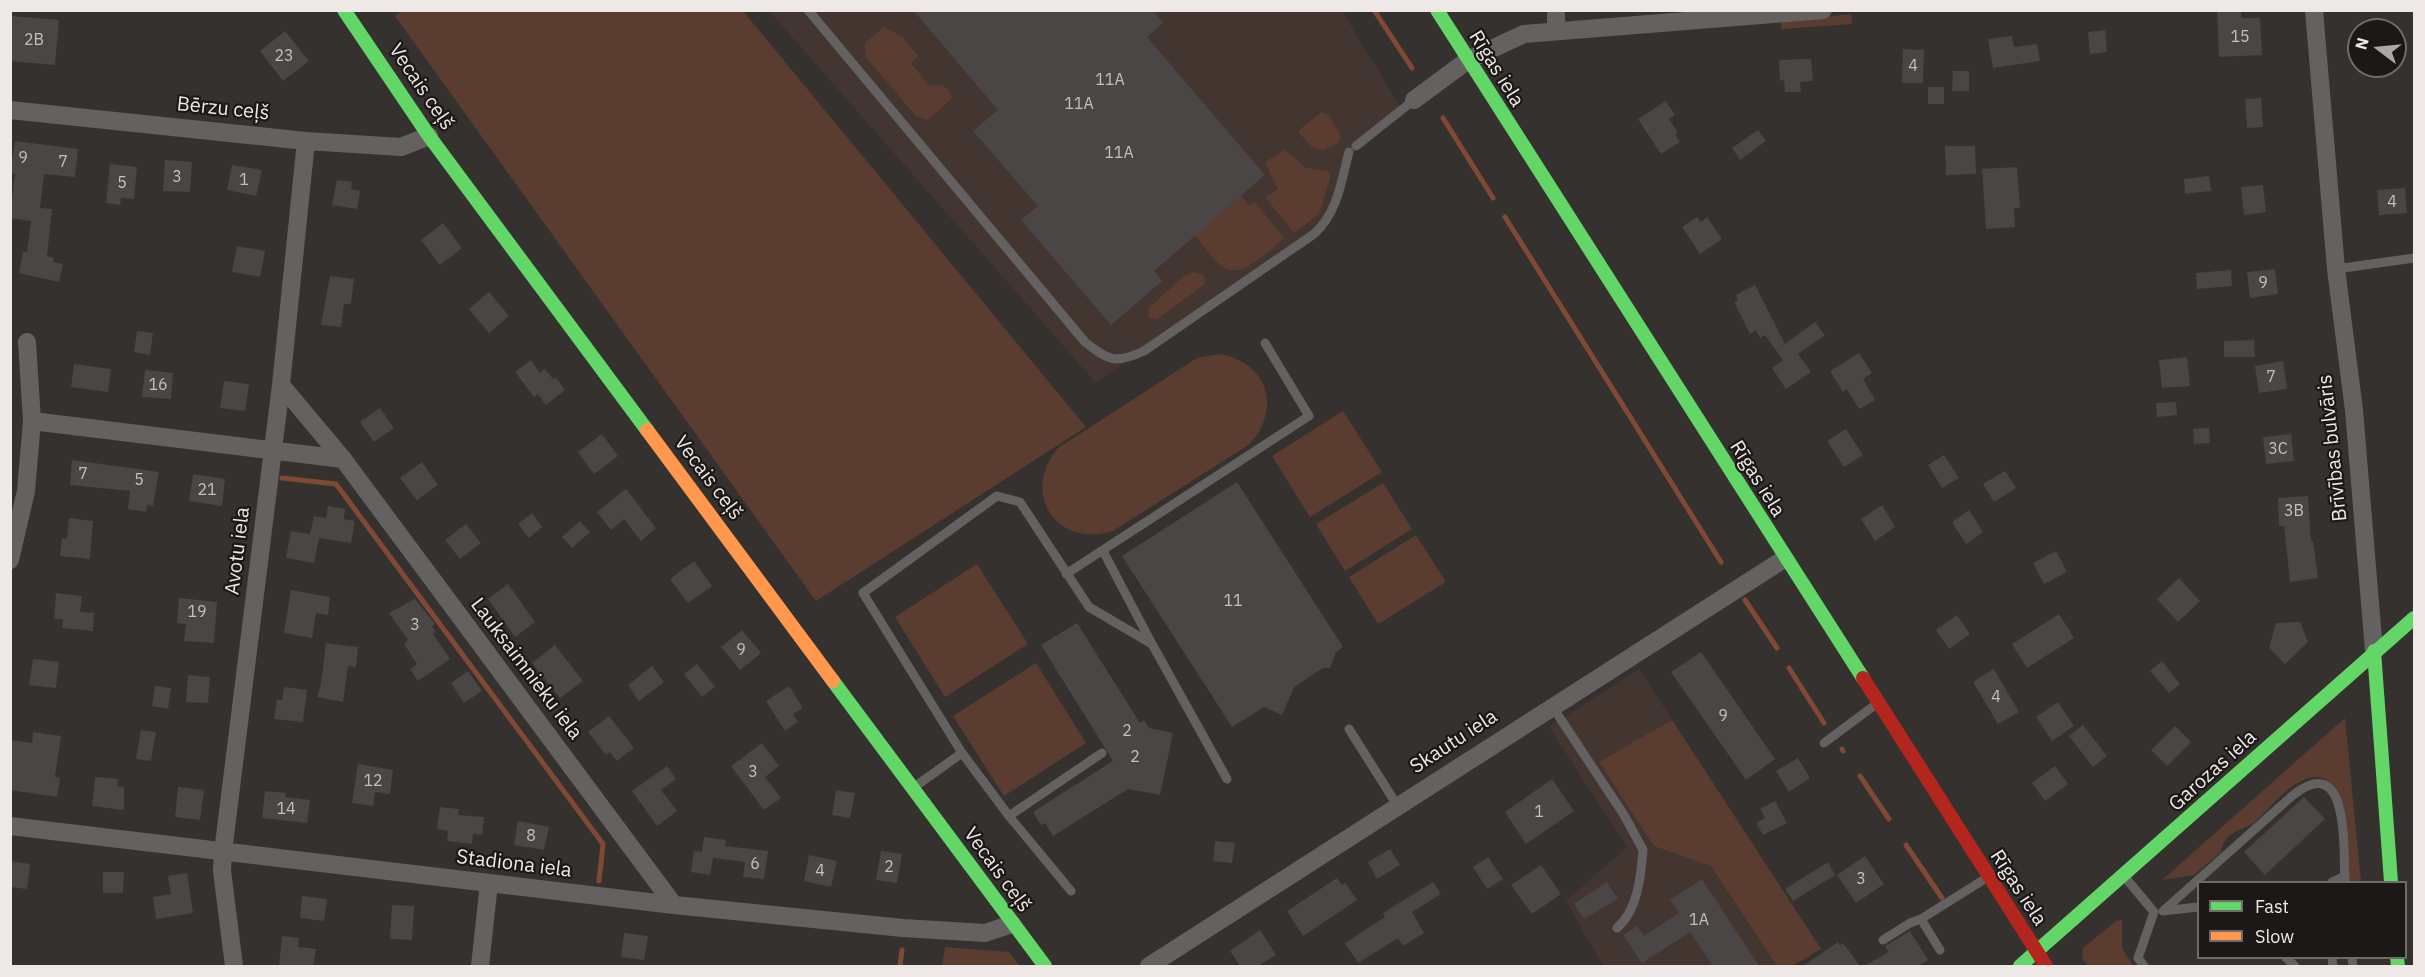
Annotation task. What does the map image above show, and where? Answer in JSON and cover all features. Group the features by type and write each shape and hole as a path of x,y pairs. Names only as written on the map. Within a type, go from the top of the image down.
{"main road":[{"name":"Rīgas iela","path":"1437,10 1784,559 2046,966"},
{"name":"Vecais ceļš","path":"350,13 429,136 1045,966"},
{"name":"Garozas iela","path":"2020,966 2124,876 2374,651 2415,618"},
{"name":"Brīvības bulvāris","path":"2374,651 2391,881"}],"street":[{"path":"1556,10 1557,30"},
{"path":"1414,100 1468,60 1524,34 1823,10"},
{"name":"Brīvības bulvāris","path":"2314,10 2336,269 2354,410 2374,651"},
{"name":"Bērzu ceļš","path":"10,110 306,141 401,147 429,136"},
{"name":"Avotu iela","path":"234,966 222,871 223,852 281,385 306,141"},
{"path":"10,560 26,491 32,421 27,342"},
{"name":"Lauksaimnieku iela","path":"281,385 343,459 674,905"},
{"path":"32,421 343,459"},
{"name":"Skautu iela","path":"1149,966 1784,559"},
{"name":"Stadiona iela","path":"10,826 674,905 985,933 1012,924"},
{"path":"480,966 489,883"}],"lane":[{"path":"808,10 1085,342 1104,357 1116,360 1144,351 1314,234 1326,221 1335,205 1353,149 1414,100"},
{"path":"2336,269 2415,258"},
{"path":"1065,574 1308,416 1265,343"},
{"path":"1071,891 1009,816 962,753 863,592 997,496 1020,502 1065,574 1089,607 1152,644"},
{"path":"1103,551 1227,779"},
{"path":"1824,743 1877,703"},
{"path":"1552,706 1624,815 1643,850 1631,910 1626,920 1617,928"},
{"path":"1349,729 1397,805"},
{"path":"913,788 962,753"},
{"path":"1009,816 1102,753"},
{"path":"2144,966 2138,958 2159,911 2307,783 2318,781 2327,785 2335,793 2339,802 2345,879"},
{"path":"2124,876 2159,911"},
{"path":"1883,940 1910,923 1921,920 1988,877"},
{"path":"2159,911 2197,907"},
{"path":"1921,920 1940,950"}],"shaded area":[{"path":"402,10 743,11 1086,427 816,601 395,16"},
{"path":"769,11 1342,11 1402,110 1349,152 1323,226 1096,383"},
{"path":"1851,14 1852,24 1781,29 1781,21"},
{"path":"884,27 903,37 918,56 911,63 929,86 944,86 952,98 928,120 916,116 865,56 865,43"},
{"path":"1321,113 1329,115 1341,137 1338,143 1323,151 1312,147 1299,133 1300,129"},
{"path":"1285,150 1306,168 1328,171 1331,175 1319,214 1294,233 1265,197 1278,190 1265,162"},
{"path":"1241,196 1249,205 1255,202 1284,238 1248,266 1239,270 1231,270 1224,268 1216,261 1195,235"},
{"path":"1195,272 1204,276 1205,284 1157,319 1149,318 1148,309 1185,275"},
{"path":"1220,354 1236,359 1249,367 1259,377 1265,389 1266,416 1250,444 1113,531 1093,534 1075,532 1061,525 1050,513 1044,499 1043,482 1047,465 1058,448 1197,358"},
{"path":"1343,411 1382,472 1310,517 1272,456"},
{"path":"1383,483 1412,529 1345,571 1316,524"},
{"path":"1416,535 1446,582 1378,624 1349,577"},
{"path":"977,564 1028,644 945,697 895,617"},
{"path":"1036,663 1086,743 1004,796 953,716"},
{"path":"1639,669 1821,949 1792,966 1603,966 1566,901 1627,847 1549,727"},
{"path":"2345,718 2361,881 2348,881 2343,815 2338,797 2331,784 2320,777 2306,779 2292,787 2251,825 2226,839 2221,852 2194,875 2162,880"},
{"path":"1672,720 1821,949 1792,966 1777,966 1711,866 1654,846 1599,762"},
{"path":"2122,920 2122,948 2133,966 2088,966 2082,958 2083,948 2116,921"},
{"path":"945,947 1009,952 1020,966 942,966"}],"building":[{"path":"913,10 1152,10 1163,23 1147,37 1265,175 1154,271 1162,281 1111,325 1021,220 1038,206 973,131 998,110"},
{"path":"2217,10 2241,10 2241,18 2260,18 2262,55 2219,57"},
{"path":"10,16 59,20 55,65 10,61"},
{"path":"2105,30 2107,52 2090,54 2088,32"},
{"path":"285,31 309,61 283,81 260,51"},
{"path":"2012,36 2014,47 2037,44 2040,61 1993,68 1988,39"},
{"path":"1903,49 1924,50 1923,83 1902,83"},
{"path":"1811,59 1813,81 1800,82 1801,92 1785,92 1784,80 1780,81 1779,60"},
{"path":"1953,71 1969,71 1969,91 1952,91"},
{"path":"1928,87 1944,87 1944,104 1928,104"},
{"path":"2261,98 2263,127 2247,128 2245,99"},
{"path":"1666,101 1675,115 1669,119 1678,133 1675,135 1680,142 1661,154 1638,119"},
{"path":"1758,130 1766,141 1740,160 1732,148"},
{"path":"15,141 78,149 75,177 44,174 40,208 52,209 47,256 54,258 53,262 63,264 59,282 19,273 23,251 27,252 31,221 10,218 15,174 10,172"},
{"path":"1945,146 1975,146 1976,174 1946,175"},
{"path":"165,160 192,162 190,192 163,191"},
{"path":"110,164 137,167 134,199 121,198 120,205 106,203"},
{"path":"232,165 262,170 256,196 227,190"},
{"path":"2017,167 2020,208 2014,208 2015,227 1986,229 1982,169"},
{"path":"2209,176 2211,191 2185,194 2184,179"},
{"path":"337,180 352,182 351,189 360,191 357,209 332,205"},
{"path":"2263,185 2266,212 2244,215 2241,187"},
{"path":"2405,188 2407,213 2379,215 2377,190"},
{"path":"1697,217 1701,222 1707,217 1722,239 1700,254 1682,227"},
{"path":"443,223 462,248 440,265 421,240"},
{"path":"237,246 265,251 260,277 232,272"},
{"path":"2275,269 2278,294 2250,298 2247,272"},
{"path":"2231,270 2232,286 2197,289 2196,273"},
{"path":"330,276 354,279 351,304 344,304 341,327 321,325"},
{"path":"1755,285 1785,344 1815,322 1825,335 1798,354 1811,372 1786,389 1772,368 1783,360 1765,335 1760,338 1756,330 1750,334 1734,302 1738,300 1736,295"},
{"path":"489,292 509,316 489,333 469,309"},
{"path":"137,331 153,333 150,355 134,352"},
{"path":"2254,340 2255,357 2224,357 2224,341"},
{"path":"1859,353 1872,373 1863,379 1875,400 1859,409 1847,389 1843,392 1830,371"},
{"path":"2187,357 2190,386 2162,388 2159,360"},
{"path":"531,360 540,373 545,369 553,379 556,377 565,390 546,405 538,394 534,397 515,372"},
{"path":"2283,361 2287,389 2259,393 2255,366"},
{"path":"74,364 111,369 108,392 71,387"},
{"path":"145,370 173,373 171,399 142,397"},
{"path":"224,381 249,384 245,411 220,408"},
{"path":"2176,402 2177,415 2157,417 2156,403"},
{"path":"380,408 394,428 374,442 360,422"},
{"path":"2209,428 2210,443 2194,444 2193,429"},
{"path":"1846,429 1863,455 1844,467 1827,441"},
{"path":"602,434 618,456 594,474 578,452"},
{"path":"2291,434 2294,461 2266,464 2263,437"},
{"path":"1944,455 1959,478 1942,488 1928,465"},
{"path":"72,460 159,472 153,506 147,505 146,512 128,509 130,491 70,485"},
{"path":"422,462 438,485 417,500 400,478"},
{"path":"2005,471 2016,488 1994,502 1983,484"},
{"path":"193,474 225,479 222,506 189,501"},
{"path":"1237,482 1343,647 1336,652 1330,668 1323,668 1294,687 1282,715 1264,707 1232,727 1122,556"},
{"path":"626,489 656,528 641,541 624,519 611,530 597,512"},
{"path":"2308,496 2311,541 2313,541 2318,578 2290,582 2284,526 2279,526 2278,498"},
{"path":"1882,505 1895,527 1875,541 1861,519"},
{"path":"328,506 345,509 344,519 355,521 351,543 319,538 314,563 286,558 291,531 310,534 314,516 326,518"},
{"path":"1969,510 1983,532 1966,544 1952,522"},
{"path":"532,513 542,527 529,538 518,524"},
{"path":"69,518 93,521 90,559 60,556 62,538 67,539"},
{"path":"580,521 590,532 572,548 562,537"},
{"path":"466,524 481,543 460,559 445,540"},
{"path":"2056,551 2067,572 2044,584 2033,563"},
{"path":"694,561 712,586 688,603 670,579"},
{"path":"2179,578 2200,601 2178,622 2157,599"},
{"path":"508,584 535,622 515,637 488,599"},
{"path":"291,590 330,597 328,615 316,613 312,638 284,633"},
{"path":"56,593 82,596 80,612 94,613 93,631 62,628 63,619 54,619"},
{"path":"179,598 217,602 214,643 184,641 186,624 177,623"},
{"path":"415,599 435,624 432,626 436,632 433,634 450,659 418,681 410,669 417,664 404,644 408,640 389,613"},
{"path":"2059,614 2074,638 2027,668 2012,644"},
{"path":"1957,615 1970,634 1949,649 1936,630"},
{"path":"2300,622 2308,642 2285,664 2269,648 2276,623"},
{"path":"1077,623 1140,723 1144,720 1149,728 1173,733 1160,795 1128,789 1053,836 1045,823 1041,825 1033,812 1113,761 1041,645"},
{"path":"742,630 761,653 740,670 721,647"},
{"path":"326,643 358,647 356,667 348,666 343,702 317,697 321,684"},
{"path":"555,645 583,681 560,698 532,663"},
{"path":"1701,652 1775,759 1746,780 1671,672"},
{"path":"33,659 59,662 56,688 29,685"},
{"path":"2162,661 2180,684 2169,693 2150,671"},
{"path":"697,664 715,687 702,697 684,674"},
{"path":"652,666 664,682 639,701 628,685"},
{"path":"1994,669 2019,712 1998,724 1973,682"},
{"path":"468,671 482,691 464,703 451,683"},
{"path":"188,675 210,677 208,703 186,702"},
{"path":"155,686 171,688 168,709 152,706"},
{"path":"789,686 803,708 793,714 798,722 785,731 766,701"},
{"path":"284,687 307,690 303,722 274,719 277,700 282,700"},
{"path":"2058,702 2074,726 2052,741 2036,717"},
{"path":"609,716 634,748 617,761 610,752 606,755 588,732"},
{"path":"2083,725 2107,756 2093,767 2069,736"},
{"path":"2175,726 2191,742 2167,766 2151,750"},
{"path":"141,730 156,732 151,761 136,759"},
{"path":"33,732 61,736 55,777 60,778 57,797 10,790 10,740 32,743"},
{"path":"762,743 779,766 765,777 781,798 764,810 731,766"},
{"path":"1798,758 1810,778 1789,792 1776,771"},
{"path":"358,764 393,770 390,794 375,792 373,806 352,803"},
{"path":"667,766 676,779 661,790 677,811 657,826 632,791"},
{"path":"2055,766 2068,784 2045,801 2032,783"},
{"path":"95,777 118,779 117,786 124,787 124,810 92,806"},
{"path":"1552,779 1574,811 1526,844 1505,812"},
{"path":"178,787 204,790 200,820 175,817"},
{"path":"836,790 855,793 850,818 832,815"},
{"path":"265,791 286,793 285,797 310,800 307,823 262,818"},
{"path":"2304,797 2325,819 2265,875 2244,852"},
{"path":"1775,801 1787,823 1763,835 1756,823 1765,818 1760,809"},
{"path":"440,807 459,809 458,815 484,817 482,835 473,834 472,844 447,841 448,831 437,829"},
{"path":"518,821 549,827 544,850 514,845"},
{"path":"704,837 726,840 725,846 768,851 764,879 743,877 745,862 713,858 710,875 691,872 694,851 702,852"},
{"path":"1215,841 1235,843 1232,863 1213,861"},
{"path":"1390,849 1400,865 1377,879 1368,862"},
{"path":"881,851 902,854 897,883 876,880"},
{"path":"809,855 837,861 831,887 804,881"},
{"path":"1865,856 1884,884 1856,903 1837,875"},
{"path":"1488,857 1503,879 1487,889 1473,867"},
{"path":"10,861 30,864 27,889 10,887"},
{"path":"1828,862 1835,875 1793,901 1785,889"},
{"path":"1541,865 1561,894 1532,914 1511,885"},
{"path":"103,872 124,872 123,893 103,893"},
{"path":"187,873 193,913 156,919 153,897 171,894 168,876"},
{"path":"1337,878 1342,885 1345,883 1357,900 1303,936 1287,911"},
{"path":"1702,879 1759,966 1713,966 1690,932 1642,963 1623,935 1637,926 1644,936 1679,913 1670,900"},
{"path":"1433,882 1441,894 1412,912 1424,933 1403,946 1398,938 1358,963 1345,943 1385,917 1383,913"},
{"path":"1607,882 1618,899 1584,919 1574,904"},
{"path":"302,896 327,899 324,921 300,918"},
{"path":"392,905 414,906 412,940 390,939"},
{"path":"1260,930 1276,955 1258,966 1240,966 1230,951"},
{"path":"1910,931 1928,960 1918,966 1864,966 1889,952 1885,946"},
{"path":"624,933 648,936 644,960 621,957"},
{"path":"282,936 299,938 298,947 316,949 313,966 279,966"},
{"path":"1838,942 1840,945 1843,943 1860,966 1803,966"}],"waterway":[{"path":"1374,10 1412,68"},
{"path":"1443,118 1493,198"},
{"path":"1505,217 1721,562"},
{"path":"282,478 336,484 603,844 599,881"},
{"path":"1745,600 1777,648"},
{"path":"1789,668 1824,723"},
{"path":"1860,776 1889,819"},
{"path":"1906,845 1942,898"},
{"path":"900,966 902,950"}],"traffic: fast":[{"path":"344,10 429,136 647,430"},
{"path":"1437,10 1863,678"},
{"path":"2020,966 2414,618"},
{"path":"2374,651 2391,881"},
{"path":"833,681 1045,966"},
{"path":"2397,959 2398,966"}],"traffic: slow":[{"path":"647,430 833,681"}],"traffic: jam":[{"path":"1863,678 2046,966"}]}
